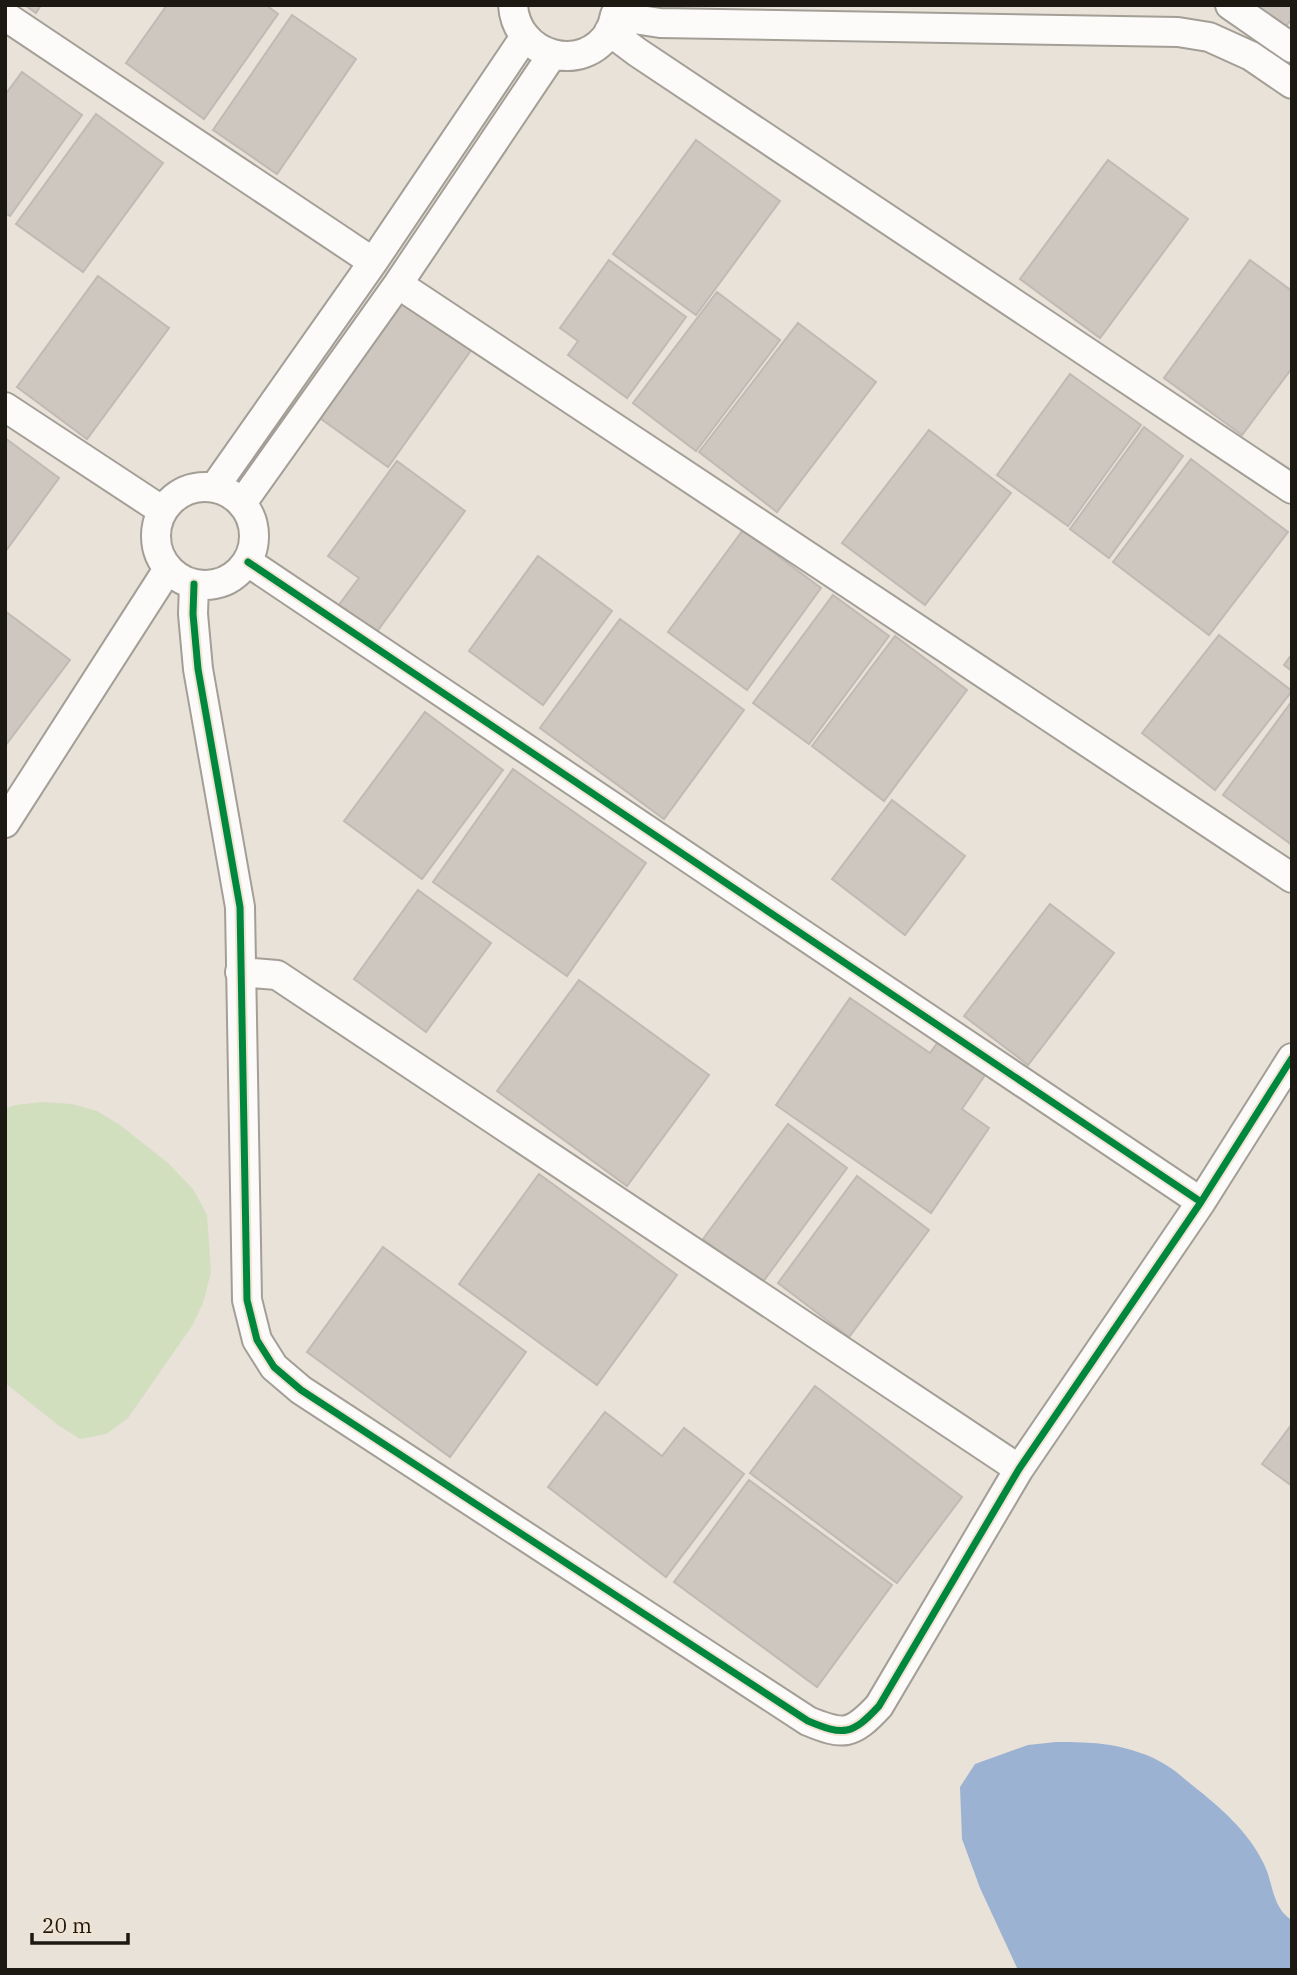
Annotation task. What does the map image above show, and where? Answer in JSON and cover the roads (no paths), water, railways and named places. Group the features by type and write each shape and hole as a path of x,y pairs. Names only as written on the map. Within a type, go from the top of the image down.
{"street":[{"path":"513,5 516,24 524,38 537,49 552,55 568,56 585,52 598,44 614,17"},
{"path":"1230,5 1292,47"},
{"path":"5,16 373,262"},
{"path":"614,17 660,23 1178,32 1209,37 1251,56 1292,84"},
{"path":"614,17 637,52 1292,489"},
{"path":"215,488 373,262 524,38"},
{"path":"242,503 398,284 552,55"},
{"path":"398,284 1292,878"},
{"path":"5,407 163,511"},
{"path":"198,488 215,488 242,503 250,516 254,548 248,562 238,574 224,582 194,584 179,578 168,569 156,540 157,525 172,500 184,492 198,488"},
{"path":"248,562 1201,1202"},
{"path":"9,811 168,569"},
{"path":"194,584 193,614 198,669 240,907 247,1300 257,1340 274,1367 301,1390 808,1721 825,1728 844,1731 861,1725 879,1706 1019,1469 1201,1202 1292,1058"},
{"path":"240,972 277,975 1019,1469"}],"water":[{"path":"1056,1742 1103,1744 1146,1755 1173,1769 1223,1811 1242,1830 1257,1852 1267,1871 1280,1909 1292,1920 1292,1970 1018,1970 980,1888 962,1839 960,1787 975,1764 1028,1745"}]}
